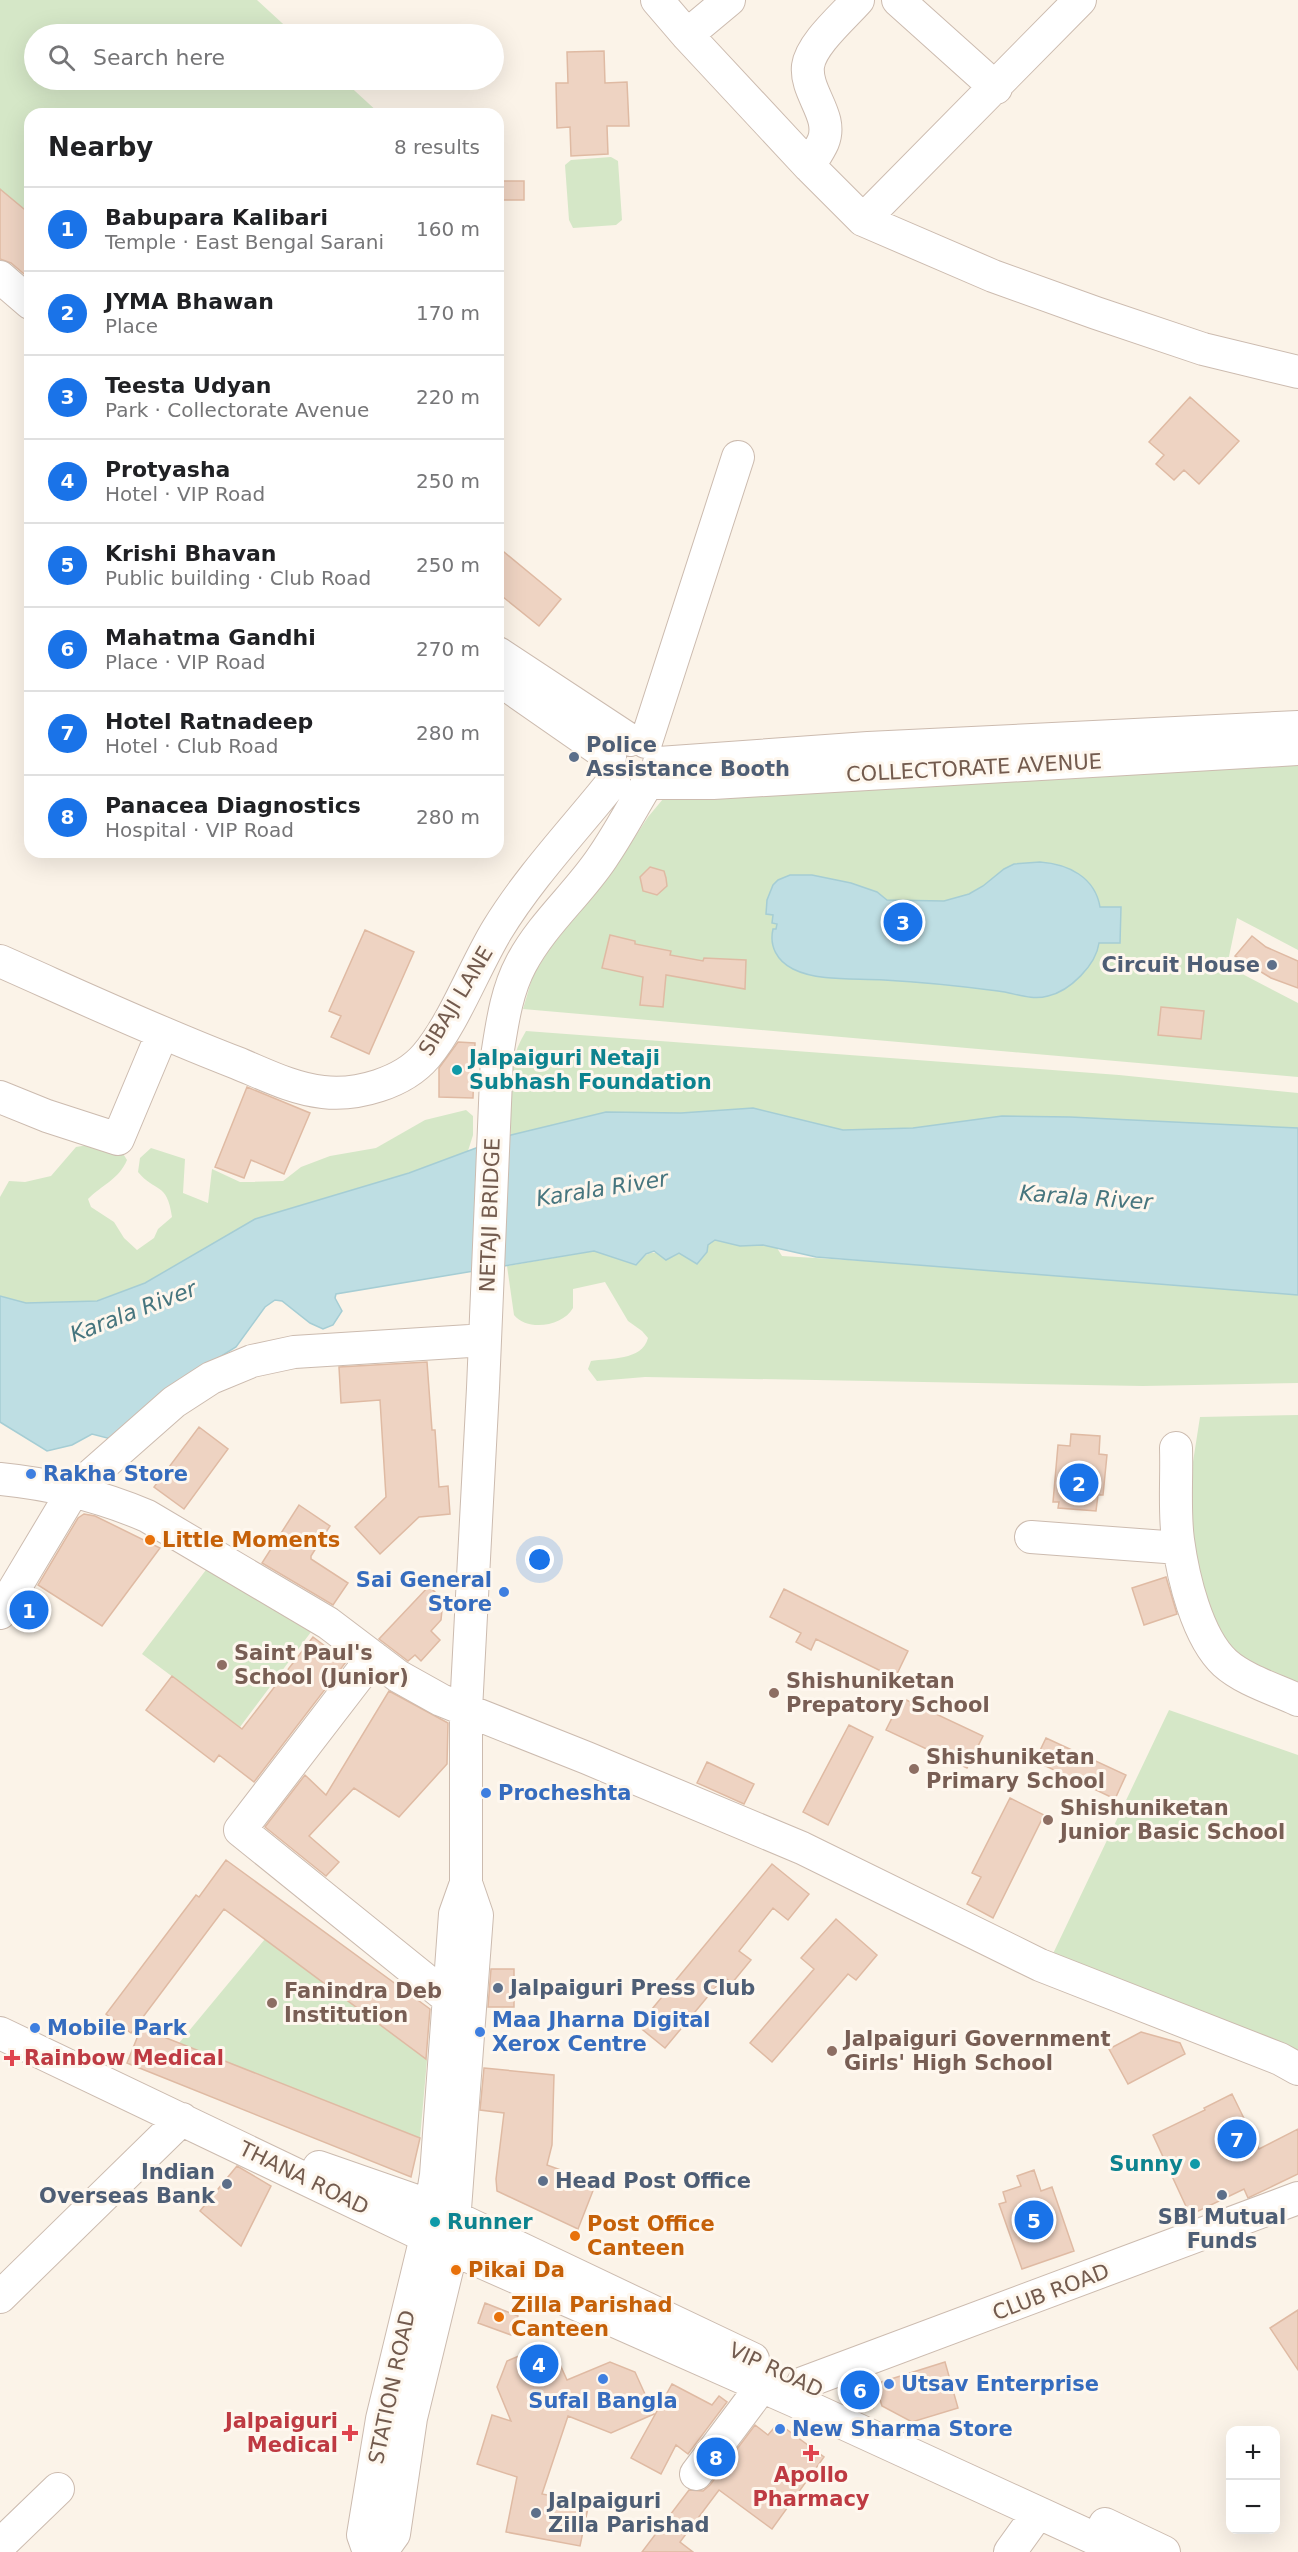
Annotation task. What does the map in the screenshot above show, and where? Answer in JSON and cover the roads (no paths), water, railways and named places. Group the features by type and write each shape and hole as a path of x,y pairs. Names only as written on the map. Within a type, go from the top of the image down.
{"street":[{"path":"657,0 809,166 863,220 993,276 1096,313 1203,349 1298,372"},
{"path":"687,35 729,0"},
{"path":"809,166 823,141 825,129 824,117 810,83 808,66 814,50 858,0"},
{"path":"898,0 996,88"},
{"path":"863,220 996,88 1080,0"},
{"path":"0,277 24,298"},
{"path":"0,303 24,322"},
{"path":"494,1110 497,1056 511,1019 513,982 522,962 602,858 636,768 738,457"},
{"path":"504,658 636,768"},
{"path":"504,683 636,768"},
{"name":"COLLECTORATE AVENUE","path":"636,768 702,784 919,776 1079,750 1298,727"},
{"name":"COLLECTORATE AVENUE","path":"636,768 868,748 1298,749"},
{"path":"494,1110 490,1057 491,1014 498,978 507,954 536,912 588,848 636,768"},
{"name":"SIBAJI LANE","path":"0,961 162,1034 298,1087 323,1092 360,1090 381,1085 404,1075 425,1057 514,906 636,768"},
{"path":"0,1097 47,1116 118,1139 162,1034"},
{"name":"NETAJI BRIDGE","path":"466,1883 466,1710 492,1387 478,1330 494,1110"},
{"path":"0,1613 73,1491 174,1402 211,1377 262,1358 294,1352 478,1330"},
{"path":"1176,1449 1179,1548 1188,1590 1211,1647 1225,1663 1244,1675 1298,1700"},
{"path":"0,1479 37,1482 116,1503 164,1525 328,1623 398,1676 441,1700 802,1848 1042,1966 1280,2059 1298,2069"},
{"path":"1031,1537 1179,1548"},
{"path":"373,1657 240,1830 448,1998"},
{"path":"466,1883 454,1914 448,1998 448,2175 462,2189 474,2213 492,2232 515,2246"},
{"path":"435,2234 448,2175 477,1915 466,1883"},
{"name":"THANA ROAD","path":"0,2033 182,2120 435,2234"},
{"path":"0,2297 182,2120"},
{"path":"435,2234 417,2197 424,2194 435,2182 448,2175"},
{"name":"CLUB ROAD","path":"799,2392 1298,2198"},
{"name":"VIP ROAD","path":"435,2234 515,2246 1038,2513 1124,2552"},
{"name":"VIP ROAD","path":"435,2234 762,2386 799,2392 1164,2552"},
{"name":"STATION ROAD","path":"369,2552 363,2535 382,2419 435,2234"},
{"name":"STATION ROAD","path":"381,2552 394,2534 435,2234"},
{"path":"696,2474 762,2386"},
{"path":"0,2545 58,2489"},
{"path":"1010,2552 1038,2513"}],"water":[{"path":"1040,862 1070,869 1079,874 1092,888 1100,907 1121,907 1120,943 1099,943 1093,960 1081,976 1065,989 1048,996 1029,997 941,984 814,976 787,966 773,947 773,929 776,929 777,924 772,923 773,915 766,914 767,900 773,885 790,875 812,875 851,883 877,892 887,900 944,901 969,894 1014,864"},
{"name":"Karala River","path":"753,1108 843,1130 913,1128 1002,1116 1298,1128 1298,1295 816,1257 763,1245 740,1246 715,1240 708,1245 707,1252 697,1264 679,1253 666,1260 654,1251 646,1254 636,1265 594,1251 336,1294 335,1298 342,1311 333,1325 323,1329 310,1323 282,1301 275,1300 265,1307 236,1347 192,1374 111,1439 92,1434 72,1445 47,1451 0,1422 0,1296 26,1303 97,1301 145,1283 255,1219 409,1173 511,1135 606,1112 681,1113"}],"place":[{"name":"Police Assistance Booth","path":"574,757"},
{"name":"Teesta Udyan","path":"903,922"},
{"name":"Circuit House","path":"1272,965"},
{"name":"Jalpaiguri Netaji Subhash Foundation","path":"457,1070"},
{"name":"Rakha Store","path":"31,1474"},
{"name":"JYMA Bhawan","path":"1079,1483"},
{"name":"Little Moments","path":"150,1540"},
{"name":"Sai General Store","path":"504,1592"},
{"name":"Babupara Kalibari","path":"29,1610"},
{"name":"Saint Paul's School (Junior)","path":"222,1665"},
{"name":"Shishuniketan Prepatory School","path":"774,1693"},
{"name":"Shishuniketan Primary School","path":"914,1769"},
{"name":"Procheshta","path":"486,1793"},
{"name":"Shishuniketan Junior Basic School","path":"1048,1820"},
{"name":"Jalpaiguri Press Club","path":"498,1988"},
{"name":"Fanindra Deb Institution","path":"272,2003"},
{"name":"Mobile Park","path":"35,2028"},
{"name":"Maa Jharna Digital Xerox Centre","path":"480,2032"},
{"name":"Jalpaiguri Government Girls' High School","path":"832,2051"},
{"name":"Rainbow Medical","path":"12,2058"},
{"name":"Hotel Ratnadeep","path":"1237,2139"},
{"name":"Sunny","path":"1195,2164"},
{"name":"Head Post Office","path":"543,2181"},
{"name":"Indian Overseas Bank","path":"227,2184"},
{"name":"SBI Mutual Funds","path":"1222,2195"},
{"name":"Krishi Bhavan","path":"1034,2220"},
{"name":"Runner","path":"435,2222"},
{"name":"Post Office Canteen","path":"575,2236"},
{"name":"Pikai Da","path":"456,2270"},
{"name":"Zilla Parishad Canteen","path":"499,2317"},
{"name":"Protyasha","path":"539,2364"},
{"name":"Sufal Bangla","path":"603,2379"},
{"name":"Utsav Enterprise","path":"889,2384"},
{"name":"Mahatma Gandhi","path":"860,2390"},
{"name":"New Sharma Store","path":"780,2429"},
{"name":"Jalpaiguri Medical","path":"350,2433"},
{"name":"Apollo Pharmacy","path":"811,2453"},
{"name":"Panacea Diagnostics","path":"716,2457"},
{"name":"Jalpaiguri Zilla Parishad","path":"536,2513"}]}
